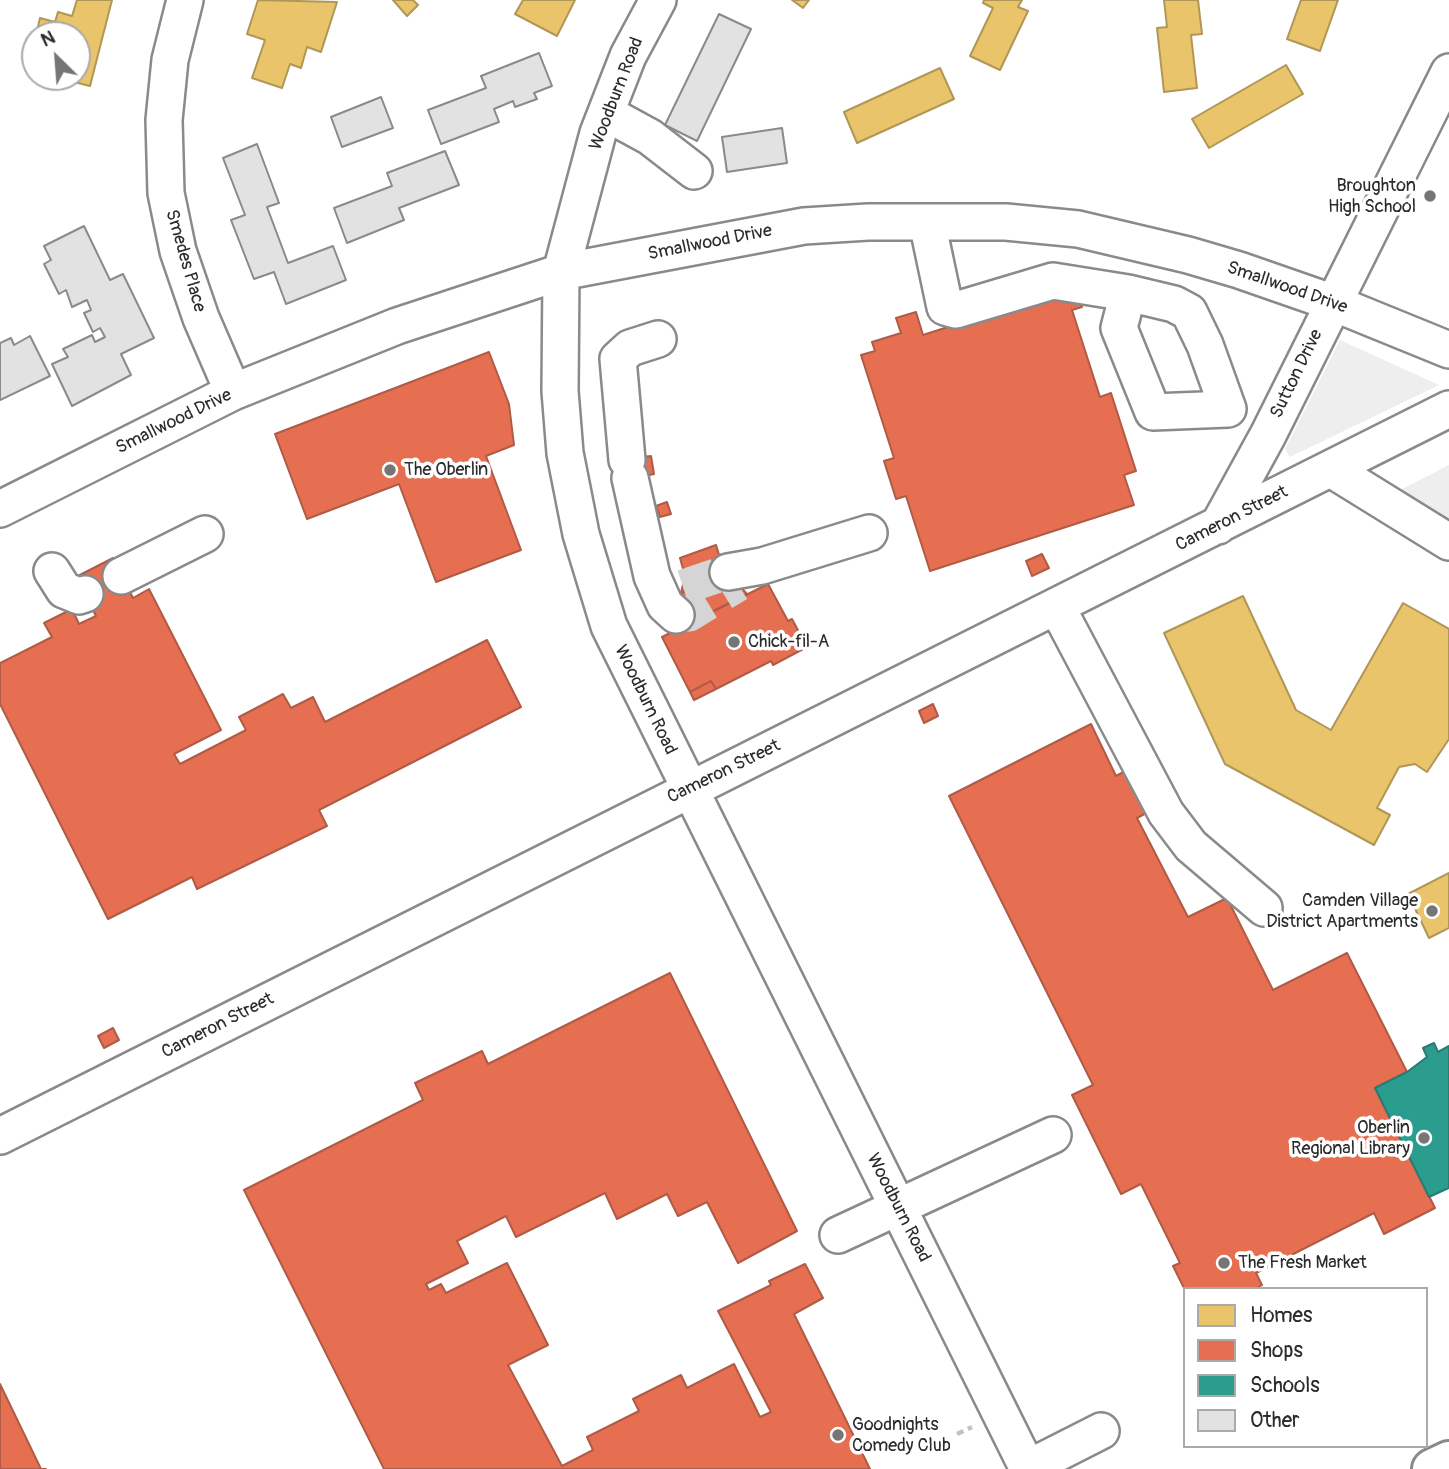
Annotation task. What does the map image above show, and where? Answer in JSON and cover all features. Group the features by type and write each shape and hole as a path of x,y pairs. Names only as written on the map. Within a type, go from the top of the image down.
{"main road":[{"path":"1432,1469 1449,1461"}],"street":[{"name":"Smedes Place","path":"185,0 170,60 164,120 166,194 178,251 201,318 233,392"},
{"name":"Woodburn Road","path":"658,0 628,56 598,133 561,272 563,425 581,534 609,626 1028,1469"},
{"name":"Sutton Drive","path":"1218,526 1268,435 1331,302 1449,72"},
{"path":"606,113 650,136 694,171"},
{"path":"927,222 945,307 956,310 1054,281 1128,293 1174,304 1189,312 1205,345 1228,408 1268,435"},
{"name":"Smallwood Drive","path":"0,509 233,392 397,326 561,272 804,226 1006,222 1078,229 1188,255 1331,302 1449,351"},
{"path":"1128,293 1119,328 1153,412 1228,408"},
{"path":"658,339 629,348 618,359 629,469 648,564 672,598"},
{"name":"Cameron Street","path":"0,1136 688,788 1057,607 1449,409"},
{"path":"1331,469 1449,542"},
{"path":"743,574 869,533"},
{"path":"121,576 205,534"},
{"path":"52,571 64,590 79,596 85,594"},
{"path":"1057,607 1166,813 1191,846 1264,908"},
{"path":"838,1235 1053,1135"},
{"path":"1028,1469 1101,1432"}],"path":[{"path":"957,1434 976,1425"}],"shaded area":[{"path":"1340,340 1439,385 1290,457 1285,449"},
{"path":"1449,465 1449,523 1396,492"}],"building: Homes":[{"path":"77,0 112,0 91,82 91,21 55,21 58,12 72,16"},
{"path":"258,0 337,2 321,52 307,47 301,68 290,64 282,88 252,78 265,40 247,34"},
{"path":"393,0 413,0 418,5 407,16"},
{"path":"523,0 575,0 557,36 515,14"},
{"path":"792,0 809,0 803,8"},
{"path":"984,0 1022,0 1018,7 1028,11 1000,70 970,56 993,8 983,3"},
{"path":"1164,0 1198,0 1202,34 1191,35 1197,88 1164,92 1157,28 1167,27"},
{"path":"1301,0 1338,0 1320,51 1287,39"},
{"path":"1286,65 1303,94 1209,148 1192,119"},
{"path":"940,68 954,99 857,143 844,112"},
{"path":"1243,596 1296,710 1331,730 1403,603 1449,629 1449,739 1427,772 1415,764 1399,767 1377,808 1390,815 1374,845 1225,764 1164,633"},
{"name":"Camden Village District Apartments","path":"1449,873 1449,928 1429,938 1408,894"}],"building: Shops":[{"path":"1075,286 1082,307 1072,310 1100,397 1111,393 1136,471 1124,475 1134,505 930,571 906,496 896,499 884,461 894,458 861,355 875,351 872,342 901,333 896,318 916,312 923,335"},
{"name":"The Oberlin","path":"489,352 509,404 514,445 486,456 521,550 436,582 399,484 307,519 275,434"},
{"path":"651,456 654,474 645,476 642,457"},
{"path":"667,502 671,514 660,517 656,506"},
{"path":"716,545 721,561 685,576 680,558"},
{"path":"1042,554 1049,568 1032,576 1026,561"},
{"path":"113,558 133,598 149,589 221,730 174,754 180,764 246,730 239,717 283,694 291,708 313,697 325,722 487,640 521,707 319,810 327,826 197,889 192,877 108,919 0,704 0,663 52,637 44,623 72,609 79,624 96,616 76,577"},
{"path":"721,561 730,575 681,593 685,576"},
{"path":"730,575 734,580 678,608 681,593"},
{"path":"734,580 747,594 672,632 678,608"},
{"name":"Chick-fil-A","path":"768,584 788,621 792,619 807,647 773,665 771,661 716,689 711,681 690,692 662,637"},
{"path":"711,681 716,689 694,700 690,692"},
{"path":"933,704 938,716 924,723 919,711"},
{"path":"1091,724 1116,776 1131,768 1152,810 1137,818 1188,917 1227,898 1273,990 1347,953 1407,1072 1375,1088 1435,1208 1384,1234 1374,1213 1256,1273 1262,1285 1258,1287 1184,1287 1173,1266 1180,1263 1141,1184 1121,1194 1072,1095 1093,1085 949,796"},
{"path":"670,973 797,1231 738,1263 707,1202 678,1216 667,1194 617,1219 605,1193 516,1237 506,1216 457,1241 468,1263 426,1284 429,1290 441,1284 446,1293 507,1263 548,1345 508,1365 562,1466 593,1450 587,1437 639,1411 633,1399 681,1375 687,1388 734,1364 760,1417 771,1412 718,1311 771,1285 769,1281 805,1264 823,1298 794,1314 870,1469 384,1469 244,1190 423,1100 415,1083 482,1051 488,1064"},
{"path":"113,1028 119,1040 104,1048 98,1036"},
{"path":"0,1384 41,1469 0,1469"}],"building: Schools":[{"name":"Oberlin Regional Library","path":"1434,1043 1438,1052 1449,1046 1449,1188 1429,1197 1375,1088 1407,1072 1427,1057 1423,1048"}],"building: Other":[{"path":"719,14 751,29 697,141 665,125"},
{"path":"539,53 552,86 534,93 537,99 515,107 513,101 494,109 499,122 441,144 428,110 486,88 481,76"},
{"path":"381,97 393,128 342,147 331,117"},
{"path":"782,128 787,163 727,172 722,137"},
{"path":"257,144 279,203 267,207 288,263 333,246 346,280 286,304 274,272 254,279 231,220 245,215 223,158"},
{"path":"445,151 459,185 399,208 404,220 347,243 334,208 392,186 387,173"},
{"path":"84,226 110,280 123,274 154,338 121,354 131,375 72,406 52,364 68,357 63,349 92,335 95,342 105,337 100,328 93,332 84,313 91,310 87,300 72,307 66,290 59,294 44,264 51,260 44,246"},
{"path":"30,336 50,376 0,400 0,343 11,338 14,345"}],"tunnel":[{"path":"683,587 728,572"},
{"path":"676,615 689,614 738,584"}],"place":[{"name":"Broughton High School","path":"1430,196"},
{"name":"The Oberlin","path":"390,470"},
{"name":"Chick-fil-A","path":"734,642"},
{"name":"Camden Village District Apartments","path":"1432,911"},
{"name":"Oberlin Regional Library","path":"1424,1138"},
{"name":"The Fresh Market","path":"1224,1263"},
{"name":"Goodnights Comedy Club","path":"838,1435"}]}
